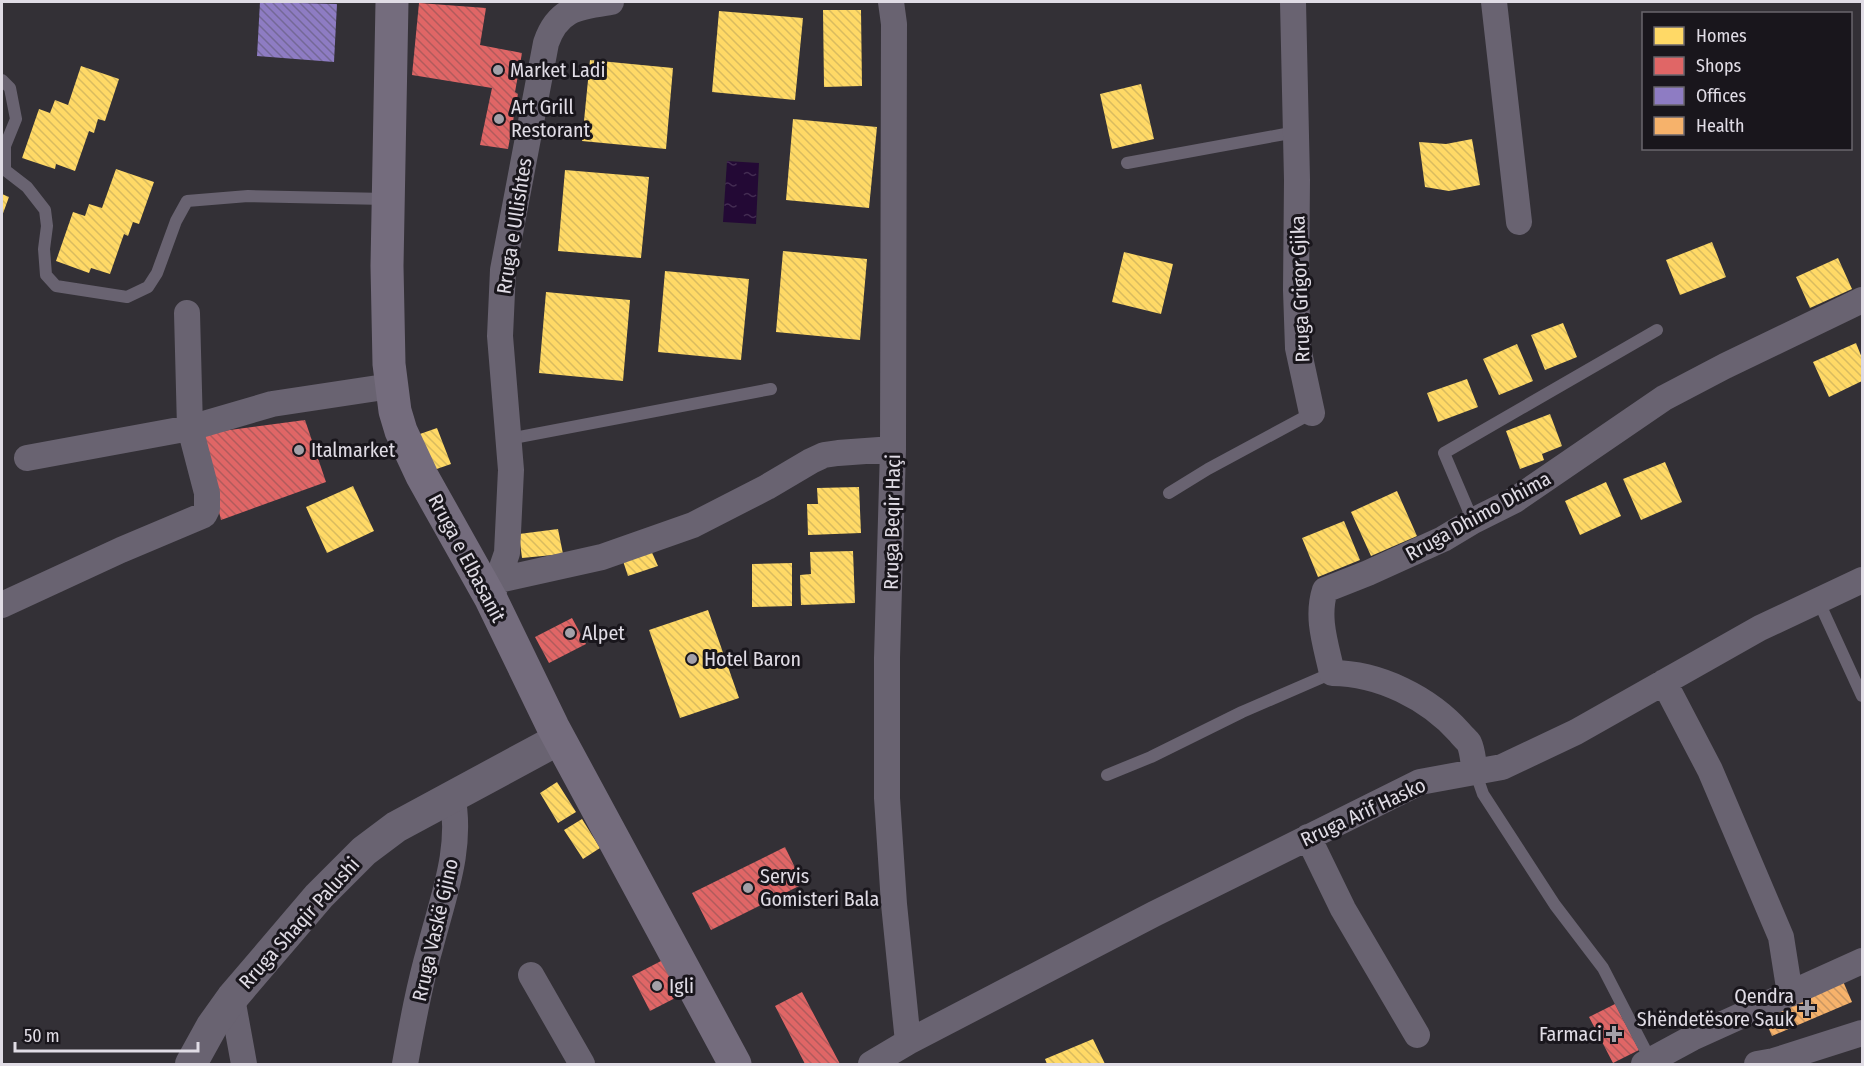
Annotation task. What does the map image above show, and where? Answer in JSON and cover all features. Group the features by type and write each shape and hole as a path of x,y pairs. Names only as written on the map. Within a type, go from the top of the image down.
{"main road":[{"name":"Rruga e Elbasanit","path":"392,2 387,266 391,386 395,411 408,447 495,589 559,739 735,1065"}],"street":[{"name":"Rruga e Ullishtes","path":"495,589 507,553 511,470 500,336 503,270 546,43 558,19 569,11 582,6 611,2"},
{"name":"Rruga Beqir Haçi","path":"891,2 894,36 893,449 887,658 887,798 894,904 908,1042"},
{"name":"Rruga Grigor Gjika","path":"1293,2 1298,180 1296,290 1298,348 1312,412"},
{"path":"1494,2 1519,222"},
{"name":"Rruga Dhimo Dhima","path":"1332,673 1321,623 1320,606 1324,590 1432,544 1515,500 1664,398 1863,300"},
{"path":"2,605 121,550 204,515 207,509 207,493 190,428 188,313"},
{"path":"27,458 190,428 272,404 391,386"},
{"path":"495,589 602,557 693,525 824,455 893,449"},
{"name":"Rruga Arif Hasko","path":"871,1065 908,1042 1154,914 1420,782 1502,767 1576,732 1760,628 1863,580"},
{"path":"1332,673 1347,673 1369,678 1402,690 1447,718 1469,744 1475,771"},
{"path":"1664,682 1710,770 1781,937 1790,994"},
{"name":"Rruga Shaqir Palushi","path":"191,1065 212,1026 232,998 319,896 364,851 396,827 559,739"},
{"name":"Rruga Vaskë Gjino","path":"405,1065 429,949 449,881 455,843 456,815 452,795"},
{"path":"1308,837 1343,909 1417,1035"},
{"path":"1647,1063 1692,1038 1863,961"},
{"path":"531,975 582,1065"},
{"path":"232,998 244,1065"},
{"path":"1768,1064 1863,1033"}],"lane":[{"path":"2,80 10,88 16,119 6,146 5,170 27,187 45,210 46,276 56,286 127,297 148,287 157,273 176,221 186,201 248,196 388,199"},
{"path":"1127,163 1296,132"},
{"path":"1473,521 1444,453 1656,330"},
{"path":"508,439 771,389"},
{"name":"Rruga Grigor Gjika","path":"1169,493 1312,412"},
{"path":"1818,600 1863,696"},
{"path":"1107,775 1332,673"},
{"path":"1475,771 1483,794 1548,895 1603,968 1647,1063"}],"water":[{"path":"727,161 759,163 756,224 723,222"}],"building: Homes":[{"path":"823,10 861,10 862,86 824,87"},
{"path":"719,11 803,18 795,100 712,92"},
{"path":"590,60 673,68 666,149 582,141"},
{"path":"81,66 119,79 105,121 98,119 94,133 89,131 75,171 56,164 55,169 22,158 39,109 50,113 55,100 68,105"},
{"path":"1141,84 1154,139 1112,149 1100,94"},
{"path":"793,119 877,127 869,208 786,200"},
{"path":"1472,139 1480,185 1449,191 1425,187 1419,142 1446,144"},
{"path":"116,169 154,182 139,224 133,222 128,236 124,234 110,274 91,268 89,273 56,261 73,212 85,216 89,204 102,208"},
{"path":"565,170 649,177 641,258 558,251"},
{"path":"2,194 9,197 2,216"},
{"path":"1712,242 1726,277 1680,295 1666,260"},
{"path":"783,251 867,259 860,340 776,332"},
{"path":"1124,252 1173,264 1161,314 1112,302"},
{"path":"1838,258 1852,289 1810,308 1796,277"},
{"path":"665,271 749,279 741,360 658,352"},
{"path":"546,292 630,300 623,381 539,373"},
{"path":"1563,323 1577,357 1545,370 1531,335"},
{"path":"1856,343 1862,358 1862,381 1829,397 1813,362"},
{"path":"1517,344 1533,381 1499,395 1483,359"},
{"path":"1467,379 1478,407 1438,422 1427,393"},
{"path":"1550,414 1562,446 1542,454 1544,460 1520,469 1506,431"},
{"path":"437,428 451,464 431,471 417,435"},
{"path":"1665,462 1682,502 1641,520 1623,479"},
{"path":"1606,482 1621,516 1580,535 1565,501"},
{"path":"353,486 374,531 327,553 306,507"},
{"path":"859,487 861,533 808,535 807,504 818,504 817,488"},
{"path":"1397,491 1417,536 1371,556 1351,512"},
{"path":"1344,521 1360,560 1318,577 1302,538"},
{"path":"558,529 563,554 522,558 519,534"},
{"path":"650,548 658,566 628,576 622,558"},
{"path":"853,551 855,603 801,605 800,575 811,574 810,552"},
{"path":"792,563 792,606 752,607 752,564"},
{"name":"Hotel Baron","path":"708,610 739,698 680,718 649,630"},
{"path":"557,782 576,812 558,823 540,793"},
{"path":"582,819 600,848 583,859 564,830"},
{"path":"1093,1039 1105,1064 1047,1064 1045,1059"}],"building: Shops":[{"path":"419,3 486,8 480,45 522,53 515,92 518,94 508,149 480,145 492,88 412,75"},
{"path":"305,420 326,482 221,520 200,434"},
{"path":"572,618 586,644 549,663 535,637"},
{"name":"Servis Gomisteri Bala","path":"785,847 803,884 711,930 692,893"},
{"name":"Igli","path":"663,960 681,995 650,1011 632,976"},
{"path":"802,992 840,1064 805,1064 775,1006"},
{"name":"Farmaci","path":"1615,1004 1639,1050 1613,1063 1589,1017"}],"building: Offices":[{"path":"260,2 337,4 334,62 257,56"}],"building: Health":[{"name":"Qendra Shëndetësore Sauk","path":"1842,979 1852,1002 1772,1036 1762,1013"}],"place":[{"name":"Market Ladi","path":"498,70"},
{"name":"Art Grill Restorant","path":"499,119"},
{"name":"Italmarket","path":"299,450"},
{"name":"Alpet","path":"570,633"},
{"name":"Hotel Baron","path":"692,659"},
{"name":"Servis Gomisteri Bala","path":"748,888"},
{"name":"Igli","path":"657,986"},
{"name":"Qendra Shëndetësore Sauk","path":"1807,1008"},
{"name":"Farmaci","path":"1614,1034"}]}
